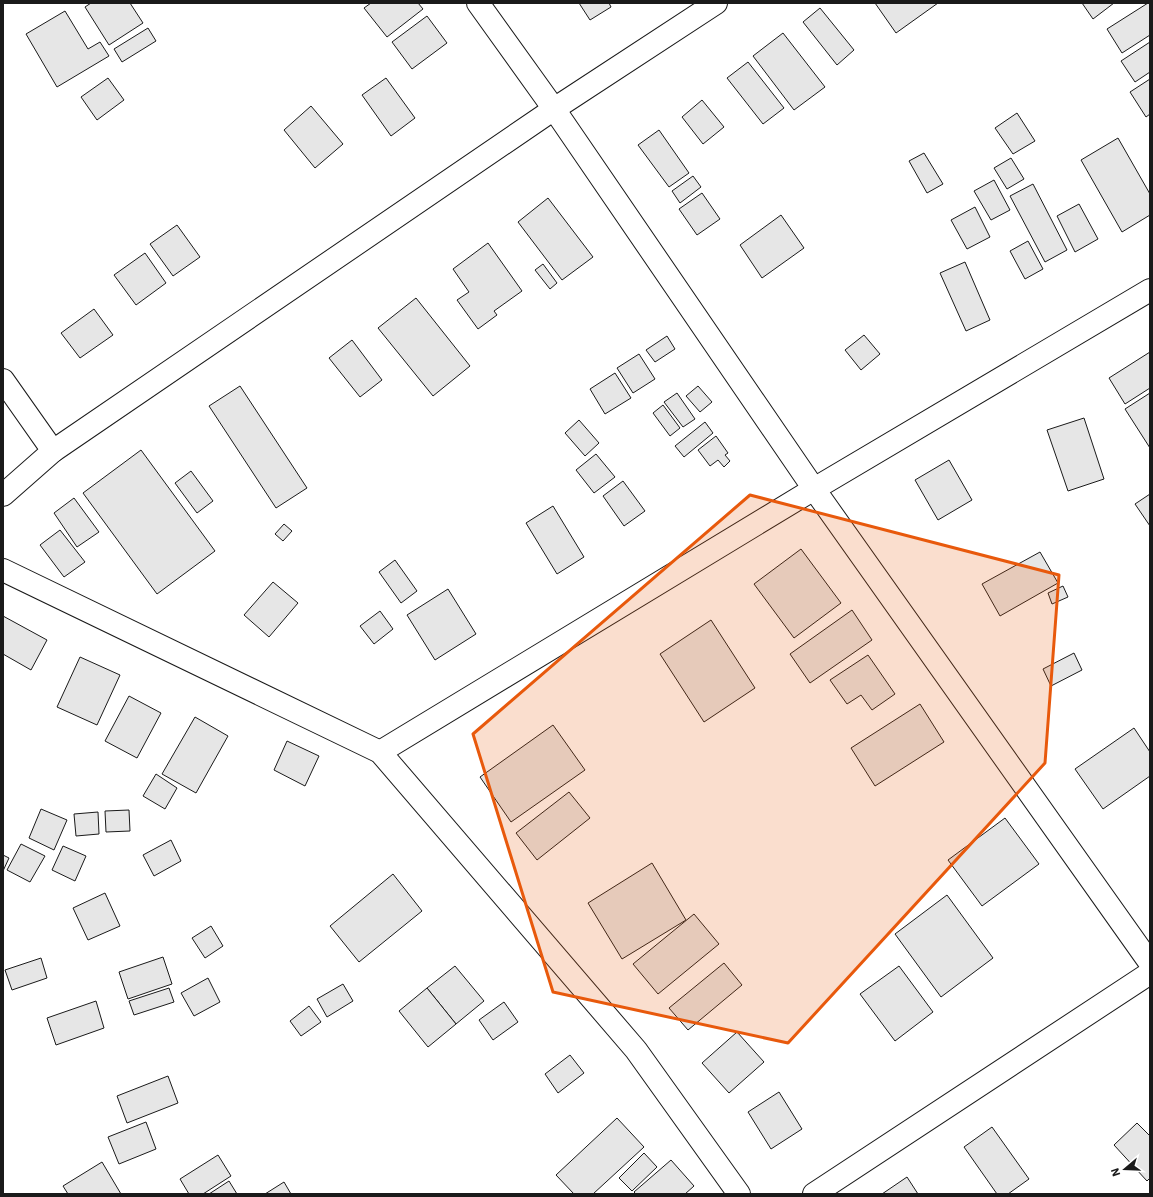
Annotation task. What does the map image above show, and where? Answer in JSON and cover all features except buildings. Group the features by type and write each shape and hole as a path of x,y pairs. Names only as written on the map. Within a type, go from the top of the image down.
{"street":[{"path":"478,3 554,109 814,489 1150,963"},
{"path":"3,495 53,451 554,109 716,3"},
{"path":"380,752 814,489 1150,290"},
{"path":"3,380 53,451"},
{"path":"3,570 380,752 636,1050 738,1194"},
{"path":"814,1194 1150,973"}],"highlighted area":[{"path":"750,495 1059,575 1045,763 788,1043 553,992 473,734"}]}
